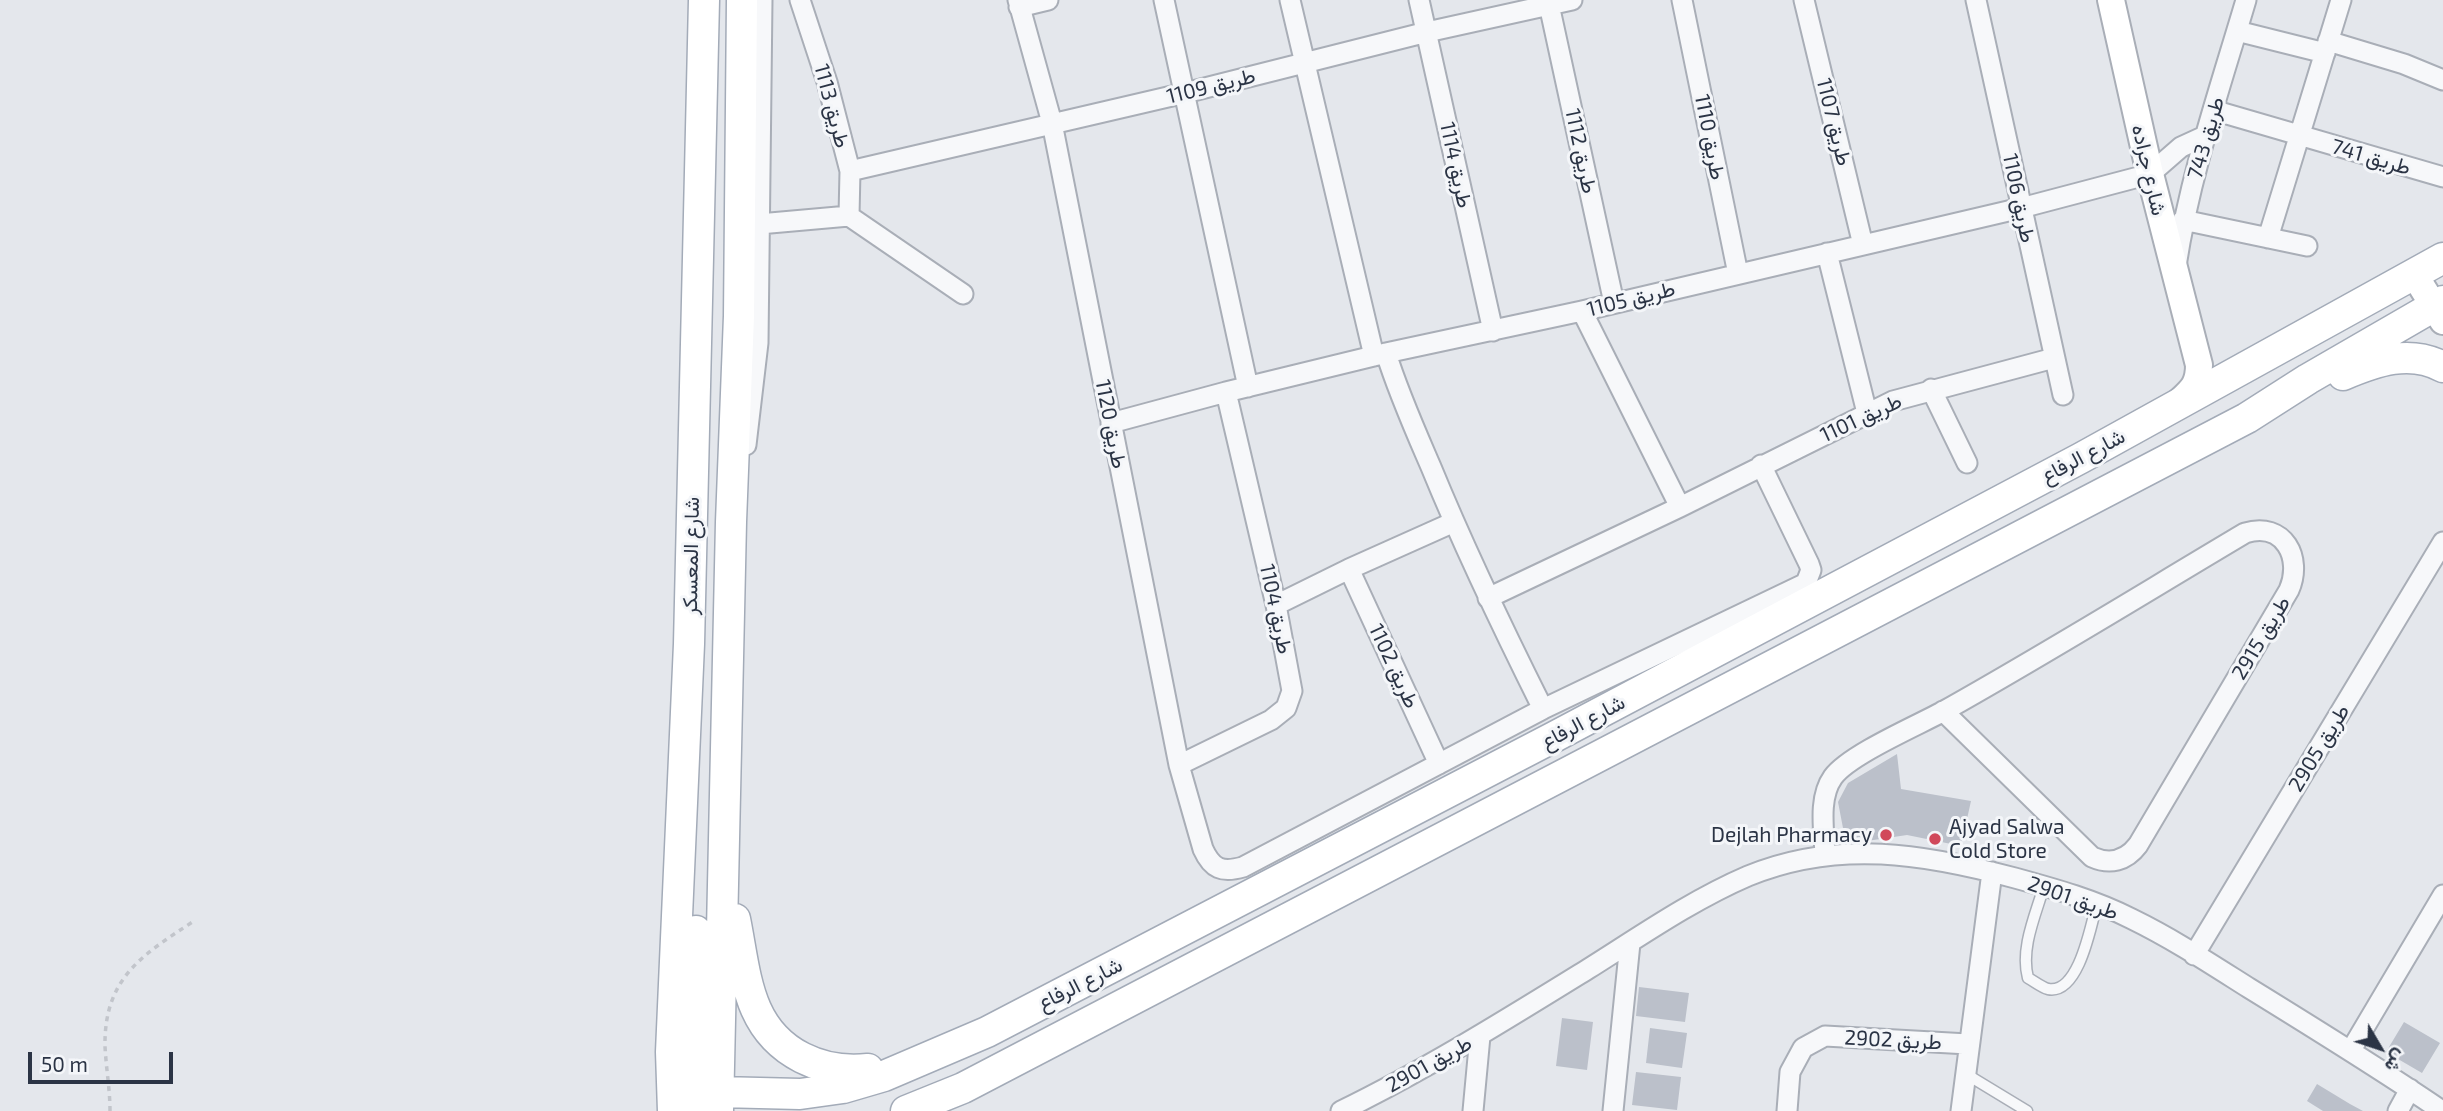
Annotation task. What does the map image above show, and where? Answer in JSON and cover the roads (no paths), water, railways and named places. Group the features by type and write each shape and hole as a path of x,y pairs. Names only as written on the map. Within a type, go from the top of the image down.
{"main road":[{"name":"شارع المعسكر","path":"700,1107 694,1051 701,689 689,644 704,0"},
{"name":"شارع المعسكر","path":"700,1107 724,868 731,522 739,316 742,0"},
{"name":"شارع الرفاع","path":"700,1107 843,1088 884,1076 999,1026 1542,744 2434,266"},
{"name":"شارع الرفاع","path":"906,1111 963,1088 2247,418 2440,309"},
{"path":"2247,418 2353,371 2389,359 2413,357 2443,367"},
{"path":"724,868 751,995 762,1021 780,1044 817,1065 844,1071 924,1059"},
{"path":"935,1111 963,1088"}],"street":[{"path":"731,522 755,385 758,343 762,0"},
{"name":"طريق 1113","path":"800,0 827,82 849,171 849,215"},
{"path":"1019,3 1048,0"},
{"path":"1164,0 1248,387"},
{"path":"1290,0 1380,355 1395,380 1488,598 1543,709"},
{"name":"طريق 1114","path":"1419,0 1493,331"},
{"name":"طريق 1109","path":"849,171 1185,93 1549,3 1572,0"},
{"name":"طريق 1110","path":"1682,0 1738,274"},
{"name":"طريق 1107","path":"1804,0 1863,245"},
{"name":"طريق 1106","path":"1976,0 2063,395"},
{"name":"شارع جراده","path":"2111,0 2175,278 2199,365 2199,379 2171,409"},
{"name":"طريق 743","path":"2175,278 2183,220 2246,0"},
{"path":"2268,238 2341,0"},
{"name":"طريق 1120","path":"1019,3 1052,123 1179,765 1208,861 1218,868 1231,870 1243,867 1439,764"},
{"name":"طريق 1112","path":"1549,3 1614,303"},
{"path":"2237,31 2404,65 2443,80"},
{"name":"طريق 741","path":"2213,110 2443,177"},
{"path":"2150,174 2181,146 2205,136"},
{"name":"طريق 1105","path":"1111,423 1380,355 1582,312 2021,208 2150,174"},
{"path":"759,224 849,215 962,294"},
{"path":"2183,220 2307,246"},
{"path":"1827,253 1867,413"},
{"path":"2434,266 2440,309"},
{"path":"1582,312 1680,507"},
{"path":"2193,340 2203,352 2227,364 2244,364 2263,359"},
{"name":"طريق 1101","path":"1488,598 1680,507 1893,401 2054,358"},
{"path":"1931,389 1967,463"},
{"name":"طريق 1104","path":"1179,765 1271,720 1286,708 1292,691 1276,605 1226,392"},
{"path":"1439,764 1543,709 1806,583 1811,570 1809,564 1761,465"},
{"path":"1276,605 1454,522"},
{"name":"طريق 2915","path":"1825,855 1824,798 1833,777 1854,759 1943,711 2245,533 2260,530 2274,533 2288,546 2295,574 2289,590 2138,845 2126,857 2100,860 2085,851 1943,711"},
{"name":"طريق 2905","path":"2194,955 2443,542"},
{"name":"طريق 1102","path":"1349,569 1439,764"},
{"name":"طريق 2901","path":"1341,1111 1405,1080 1719,890 1750,876 1825,855 1874,853 1963,864 2097,903 2131,918 2351,1050 2442,1111"},
{"name":"طريق 2902","path":"1961,1111 1992,872"},
{"path":"2351,1050 2443,895"},
{"path":"1613,1111 1630,943"},
{"name":"طريق 2901","path":"1474,1111 1480,1036"},
{"name":"طريق 2902","path":"1787,1111 1790,1072 1803,1048 1825,1036 1968,1044"},
{"path":"2398,1111 2410,1089"}],"lane":[{"path":"2044,886 2026,949 2025,967 2028,978 2049,989 2062,987 2072,977 2083,953 2097,903"},
{"path":"1966,1074 2027,1111"}],"place":[{"name":"Dejlah Pharmacy","path":"1886,835"},
{"name":"Ajyad Salwa Cold Store","path":"1935,839"}]}
